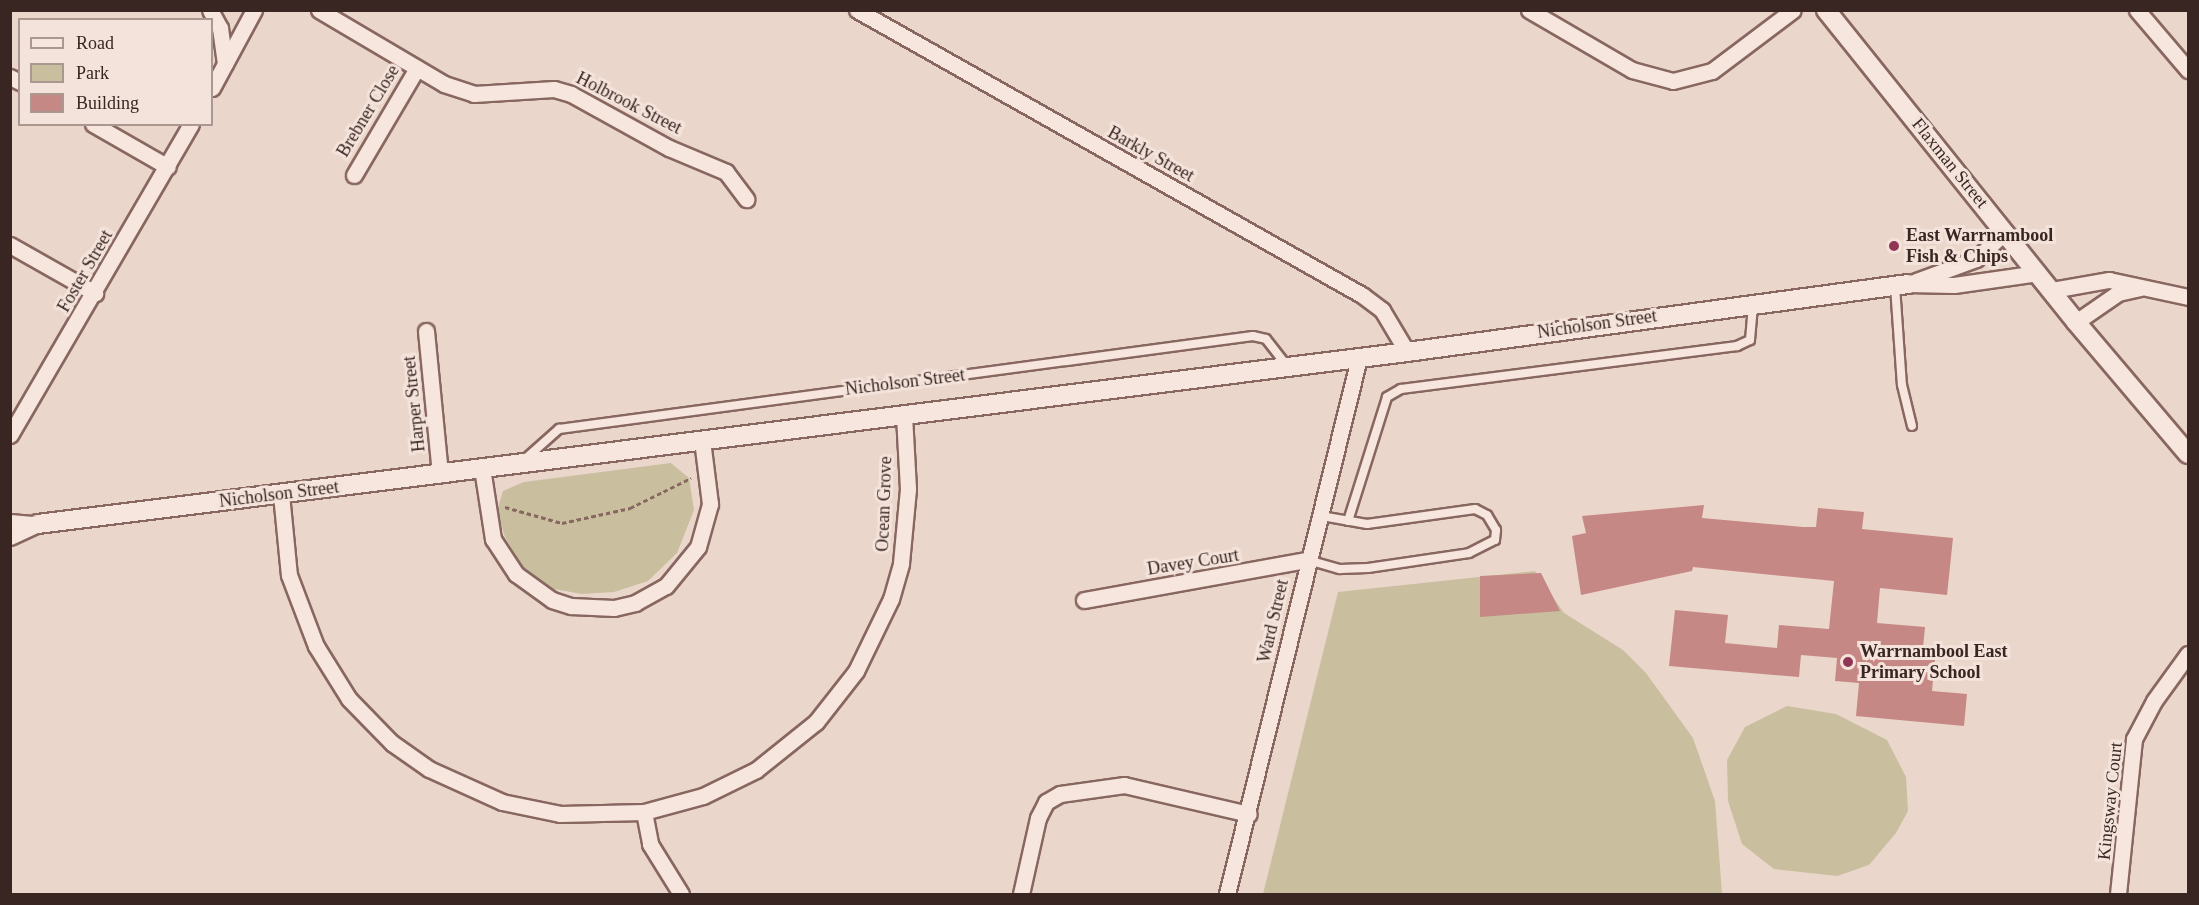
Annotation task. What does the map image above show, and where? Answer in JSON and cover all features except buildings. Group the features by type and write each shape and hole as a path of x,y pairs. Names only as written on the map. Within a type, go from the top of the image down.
{"street":[{"path":"210,10 220,28 225,64"},
{"path":"213,86 254,10"},
{"name":"Holbrook Street","path":"319,10 444,84 474,94 554,89 571,94 669,148 726,172 746,199"},
{"name":"Barkly Street","path":"857,10 1362,295 1382,310 1407,352"},
{"path":"1529,10 1632,70 1673,81 1712,71 1793,10"},
{"name":"Flaxman Street","path":"1826,10 2076,322 2188,454"},
{"path":"2138,10 2188,70"},
{"name":"Brebner Close","path":"354,175 417,68"},
{"path":"96,126 168,167"},
{"name":"Foster Street","path":"12,430 95,293 190,126"},
{"name":"Nicholson Street","path":"1901,284 1976,259 2005,232"},
{"path":"10,245 95,293"},
{"name":"Nicholson Street","path":"10,522 38,524 1407,352 1753,302 1901,284 1954,285 2038,273"},
{"path":"2052,290 2109,280 2188,297"},
{"path":"2076,322 2118,293 2130,288 2158,289"},
{"name":"Harper Street","path":"426,331 440,474"},
{"name":"Ward Street","path":"1227,894 1249,814 1307,560 1321,516 1359,358"},
{"name":"Ocean Grove","path":"281,494 289,575 316,646 349,699 392,743 447,779 502,802 560,814 645,812 703,796 763,765 816,722 856,671 891,599 901,563 908,489 904,415"},
{"path":"482,468 493,539 516,574 552,600 597,609 635,603 679,574 703,536 710,504 702,440"},
{"name":"Nicholson Street","path":"10,537 38,524"},
{"name":"Davey Court","path":"1084,600 1307,560"},
{"name":"Kingsway Court","path":"2118,894 2134,739 2154,701 2188,654"},
{"path":"1021,894 1038,818 1046,802 1060,794 1124,785 1249,814"},
{"path":"645,812 650,844 681,894"}],"lane":[{"path":"1901,284 1902,385 1912,426"},
{"path":"1348,521 1387,397 1401,389 1737,346 1750,340 1753,302"},
{"name":"Nicholson Street","path":"521,463 559,429 1253,336 1266,339 1287,367"},
{"path":"1307,560 1340,569 1368,568 1469,553 1495,540 1496,530 1487,515 1474,509 1366,524 1321,516"}],"path":[{"path":"499,506 562,523 630,508 689,478 708,477"}],"green space":[{"path":"671,463 689,478 694,510 677,553 648,581 614,592 582,594 554,589 523,567 505,537 497,511 503,491 524,482"},
{"path":"1535,571 1564,613 1623,650 1646,673 1693,738 1715,801 1722,894 1263,894 1338,592"},
{"path":"1787,706 1836,714 1887,740 1906,777 1908,811 1896,833 1869,865 1837,876 1774,869 1742,844 1728,801 1727,760 1745,727"}],"place":[{"name":"East Warrnambool Fish & Chips","path":"1894,246"},
{"name":"Warrnambool East Primary School","path":"1848,662"}]}
